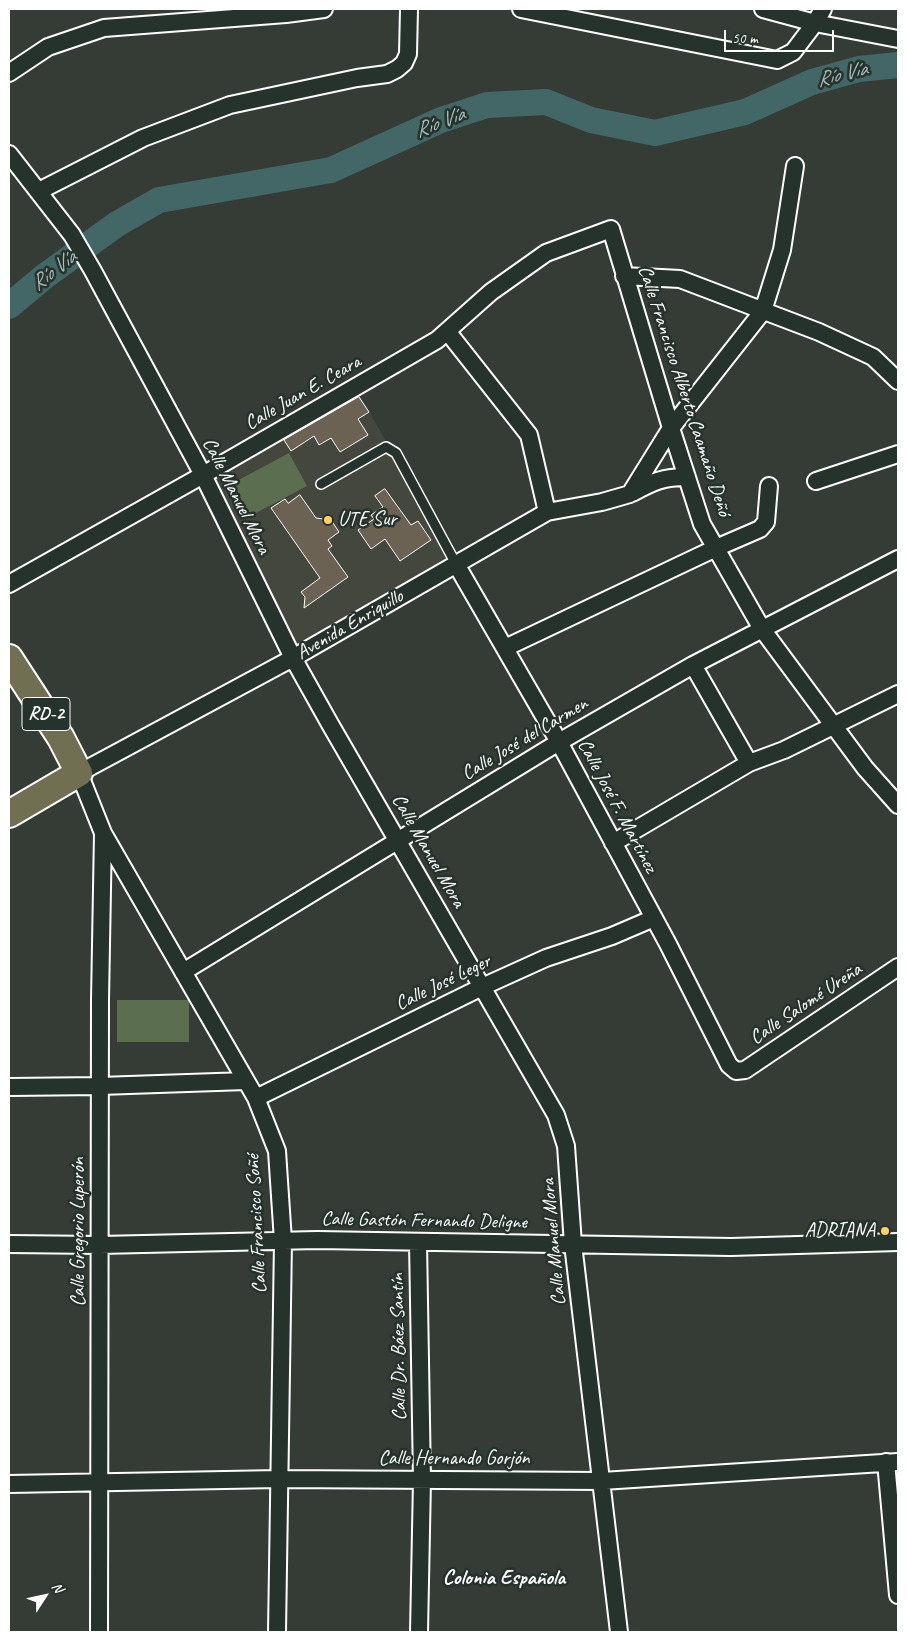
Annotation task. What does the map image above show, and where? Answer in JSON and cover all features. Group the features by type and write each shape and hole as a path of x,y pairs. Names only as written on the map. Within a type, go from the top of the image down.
{"main road":[{"name":"RD-2","path":"9,658 61,738 79,773"},
{"name":"Avenida Enriquillo","path":"9,814 79,773"}],"street":[{"path":"9,73 48,47 104,28 286,14 324,9"},
{"path":"39,191 143,138 230,105 357,78 387,74 404,63 408,54 409,9"},
{"path":"520,9 777,60 793,52 819,16"},
{"path":"762,9 819,16 898,39"},
{"name":"Calle Manuel Mora","path":"9,154 72,235 93,271 203,475 293,658 556,1115 566,1146 573,1244 619,1632"},
{"path":"630,494 671,428 763,311 782,250 796,166"},
{"name":"Calle Francisco Alberto Caamaño Deñó","path":"611,230 702,524 762,629 865,768 898,805"},
{"name":"Calle Juan E. Ceara","path":"9,584 437,340 491,292 546,252 611,230"},
{"path":"624,276 680,279 819,332 874,357 898,381"},
{"path":"447,331 529,435 547,512"},
{"path":"816,481 898,454"},
{"name":"Avenida Enriquillo","path":"79,773 293,658 547,512 602,502 630,494 652,482 668,477 687,477"},
{"path":"504,648 760,529 766,522 770,486"},
{"name":"Calle José del Carmen","path":"183,972 559,742 693,665 898,559"},
{"name":"Calle José F. Martínez","path":"456,564 559,742 654,918 729,1065 736,1071"},
{"path":"693,665 749,763"},
{"path":"613,843 749,763 784,750 898,694"},
{"name":"Calle Francisco Soñé","path":"79,773 103,833 256,1098 277,1151 283,1241 277,1632"},
{"name":"Calle Gregorio Luperón","path":"99,1632 100,990 103,833"},
{"name":"Calle José Leger","path":"256,1098 546,958 612,936 654,918"},
{"name":"Calle Salomé Ureña","path":"736,1071 745,1070 898,967"},
{"path":"9,1087 246,1081"},
{"name":"Calle Gastón Fernando Deligne","path":"9,1244 100,1245 283,1241 731,1247 898,1242"},
{"name":"Calle Dr. Báez Santín","path":"418,1242 422,1480 419,1632"},
{"path":"892,1462 898,1595"},
{"name":"Calle Hernando Gorjón","path":"9,1484 279,1479 602,1481 892,1462"}],"lane":[{"path":"320,484 386,447 396,453 456,564"}],"shaded area":[{"name":"UTE Sur","path":"355,387 456,564 293,658 203,475"}],"green space":[{"path":"289,453 307,486 250,516 233,483"},
{"path":"117,1000 189,1000 189,1042 117,1042"}],"building":[{"path":"359,397 369,412 358,419 368,435 340,452 331,438 319,445 314,436 291,451 284,440"},
{"path":"385,489 411,525 418,521 431,540 400,561 385,539 371,549 358,530 374,519 371,515 383,507 375,496"},
{"path":"300,495 316,518 331,520 339,532 328,540 332,546 328,549 348,577 304,608 305,597 301,592 320,578 271,508 285,499 288,503"}],"waterway":[{"name":"Río Vía","path":"9,306 45,276 117,224 159,200 331,170 441,120 487,105 546,102 591,120 655,133 745,112 812,82 859,69 898,65"}],"place":[{"name":"UTE Sur","path":"328,520"},
{"name":"ADRIANA","path":"885,1231"}],"district":[{"name":"Colonia Española","path":"504,1578"}]}
